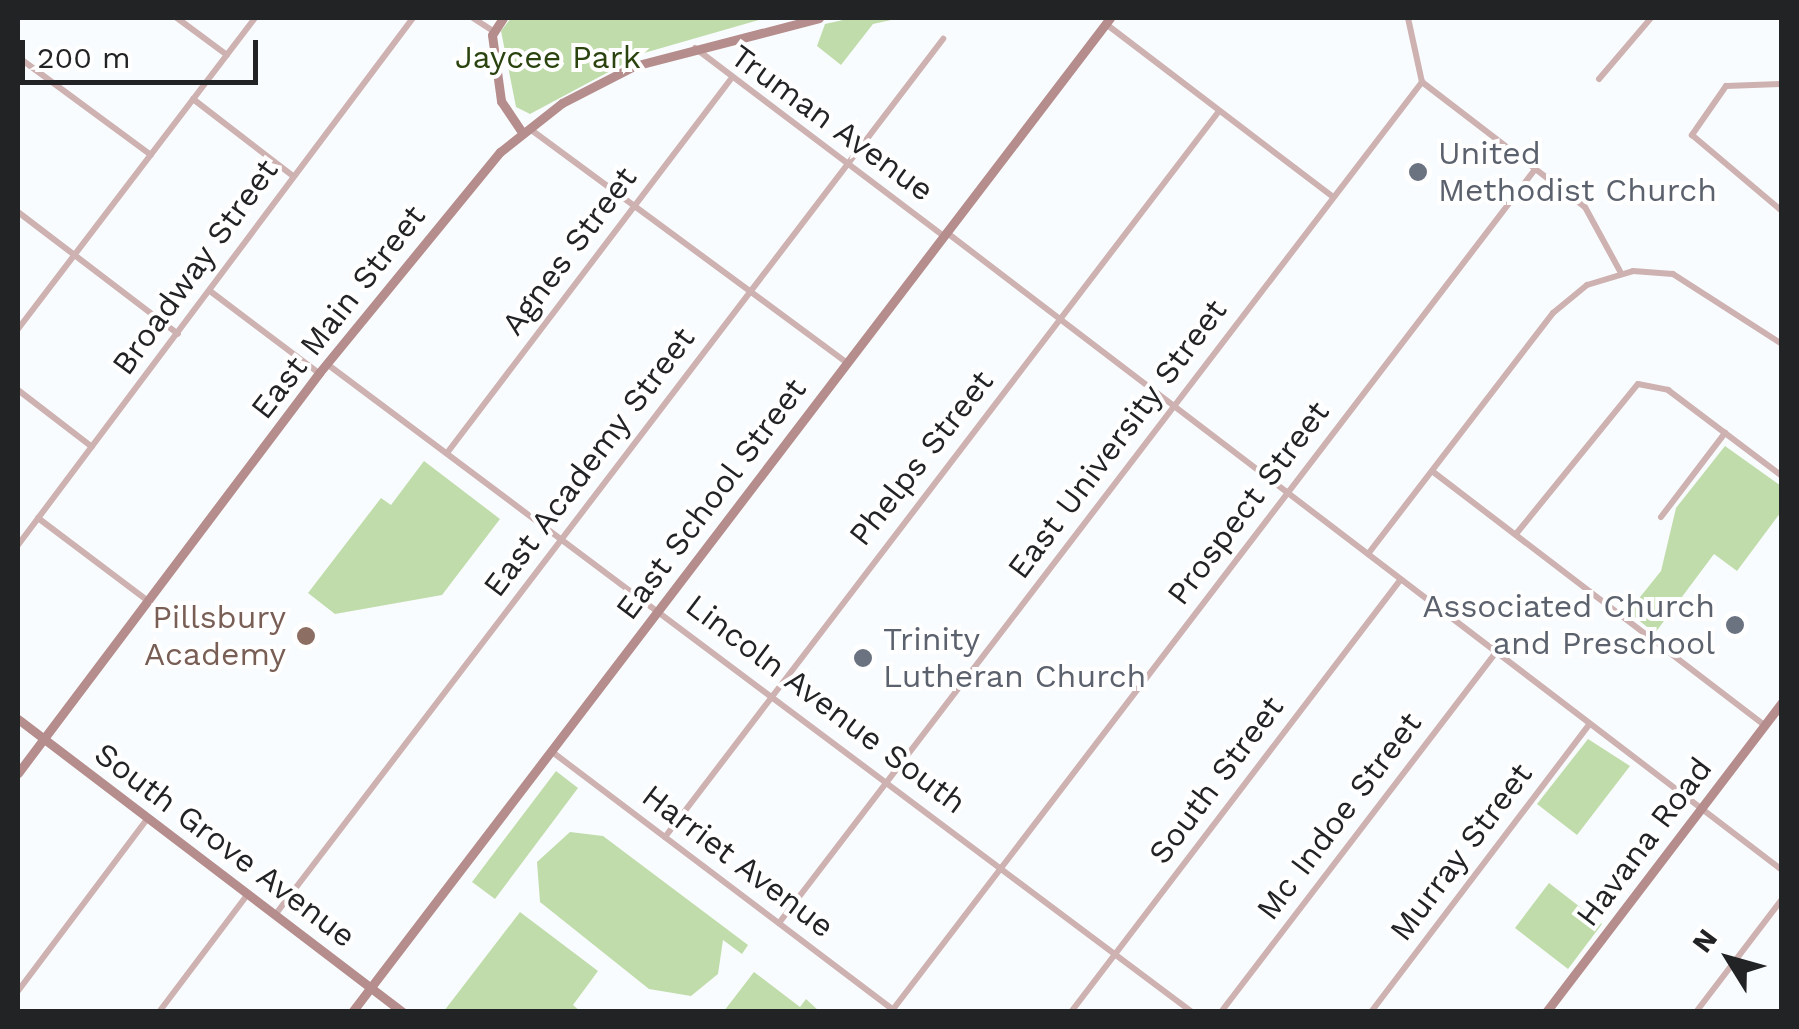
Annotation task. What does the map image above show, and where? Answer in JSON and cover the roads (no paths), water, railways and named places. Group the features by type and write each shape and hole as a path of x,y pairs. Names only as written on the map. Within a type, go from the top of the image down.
{"street":[{"path":"177,18 227,54"},
{"path":"18,329 256,18"},
{"name":"Broadway Street","path":"18,546 414,18"},
{"path":"473,18 492,32"},
{"path":"503,18 492,32 501,101 525,130 847,362"},
{"name":"East Main Street","path":"18,773 319,373 331,367 466,190 525,130 609,76 695,48 819,18"},
{"path":"1408,18 1422,82 1536,168 1597,220 1621,273"},
{"path":"1599,79 1651,18"},
{"path":"1108,21 1333,198"},
{"name":"East School Street","path":"352,1012 1108,21"},
{"name":"East Academy Street","path":"275,915 943,39"},
{"name":"Truman Avenue","path":"695,48 730,80 1060,319 1782,870"},
{"path":"18,57 151,154"},
{"name":"Agnes Street","path":"448,453 730,80"},
{"name":"East University Street","path":"779,923 1422,82"},
{"path":"1782,84 1726,86 1692,135 1782,211"},
{"path":"193,99 293,176"},
{"name":"Phelps Street","path":"665,837 1219,110"},
{"name":"Prospect Street","path":"893,1011 1536,168"},
{"path":"18,212 178,334"},
{"path":"1368,554 1561,304 1621,273 1689,279 1782,344"},
{"path":"210,292 319,373"},
{"name":"Lincoln Avenue South","path":"331,367 1192,1012"},
{"path":"1516,534 1631,388 1662,386 1782,476"},
{"path":"18,390 92,447"},
{"path":"1661,517 1725,433"},
{"path":"1432,471 1764,725"},
{"path":"38,518 148,600"},
{"name":"South Street","path":"1072,1012 1401,579"},
{"name":"Mc Indoe Street","path":"1221,1012 1496,652"},
{"name":"Havana Road","path":"1546,1012 1782,702"},
{"name":"South Grove Avenue","path":"18,719 402,1012"},
{"name":"Murray Street","path":"1371,1012 1590,724"},
{"name":"Harriet Avenue","path":"551,751 893,1011"},
{"path":"18,991 148,818"},
{"path":"159,1012 248,894"},
{"path":"1696,1012 1782,899"}],"place":[{"name":"United Methodist Church","path":"1418,172"},
{"name":"Associated Church and Preschool","path":"1735,625"},
{"name":"Pillsbury Academy","path":"306,636"},
{"name":"Trinity Lutheran Church","path":"863,658"}],"park label":[{"name":"Jaycee Park","path":"548,57"}]}
